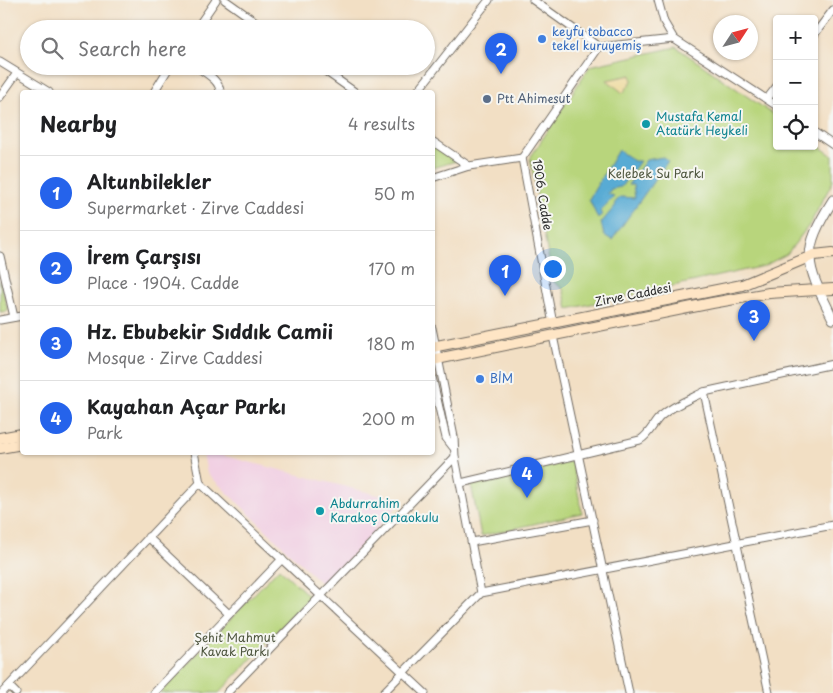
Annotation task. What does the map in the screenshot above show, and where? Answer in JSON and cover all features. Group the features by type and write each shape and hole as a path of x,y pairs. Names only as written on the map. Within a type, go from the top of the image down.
{"main road":[{"name":"Zirve Caddesi","path":"435,347 742,286 808,257 833,253"},
{"name":"Zirve Caddesi","path":"436,360 712,303 769,294 833,288"},
{"path":"0,438 20,434"},
{"path":"0,448 20,444"}],"street":[{"path":"202,20 216,0"},
{"path":"225,0 253,20"},
{"path":"435,69 489,0"},
{"path":"533,0 599,47 674,39"},
{"path":"658,0 664,22 674,39 776,105"},
{"path":"818,31 833,10"},
{"name":"1906. Cadde","path":"553,324 522,158 599,47"},
{"path":"0,62 20,75"},
{"path":"0,97 17,73"},
{"path":"20,75 46,90"},
{"path":"155,90 164,75"},
{"path":"208,75 214,79 220,90"},
{"path":"331,75 352,90"},
{"path":"419,90 430,75"},
{"path":"767,99 773,91"},
{"path":"818,135 833,145"},
{"path":"435,143 469,166"},
{"path":"435,177 469,166 522,158"},
{"path":"833,200 815,233 808,257 818,290 833,319"},
{"path":"0,256 14,317"},
{"path":"0,320 20,316"},
{"path":"554,336 629,693"},
{"path":"435,347 436,360 454,437 453,446 481,593"},
{"path":"461,483 640,440 665,413 704,392 833,364"},
{"path":"435,390 446,438 453,446"},
{"path":"704,392 769,693"},
{"path":"195,455 200,483 425,693"},
{"path":"227,693 455,457"},
{"path":"2,693 200,483"},
{"path":"472,542 593,520"},
{"path":"383,693 481,593 603,571 833,525"},
{"path":"148,537 229,614"},
{"path":"154,693 282,560"},
{"path":"9,686 16,693"}],"shaded area":[{"path":"203,455 221,455 402,501 324,586 207,473"}],"green space":[{"name":"Kelebek Su Parkı","path":"676,47 773,114 773,150 818,150 818,146 833,156 833,181 810,224 787,254 764,266 568,309 563,289 554,282 530,158 590,66"},
{"path":"435,146 456,161 435,167"},
{"path":"0,280 8,311 0,312"},
{"path":"572,461 582,513 481,536 471,484"},
{"name":"Şehit Mahmut Kavak Parkı","path":"279,568 310,597 219,693 160,693"}],"sand":[{"path":"631,75 632,81 623,93 607,80"}],"water":[{"path":"618,150 634,161 640,161 621,187 611,189 608,194 614,196 600,212 602,214 598,219 589,199"},
{"path":"663,157 668,161 612,240 604,235 601,223 616,205 614,204 620,197 635,198 633,185 628,185 646,160"}],"place":[{"name":"keyfu tobacco tekel kuruyemiş","path":"542,39"},
{"name":"İrem Çarşısı","path":"501,74"},
{"name":"Ptt Ahimesut","path":"487,99"},
{"name":"Mustafa Kemal Atatürk Heykeli","path":"646,124"},
{"name":"Altunbilekler","path":"505,296"},
{"name":"Hz. Ebubekir Sıddık Camii","path":"754,341"},
{"name":"BİM","path":"480,379"},
{"name":"Kayahan Açar Parkı","path":"527,498"},
{"name":"Abdurrahim Karakoç Ortaokulu","path":"320,511"}]}
